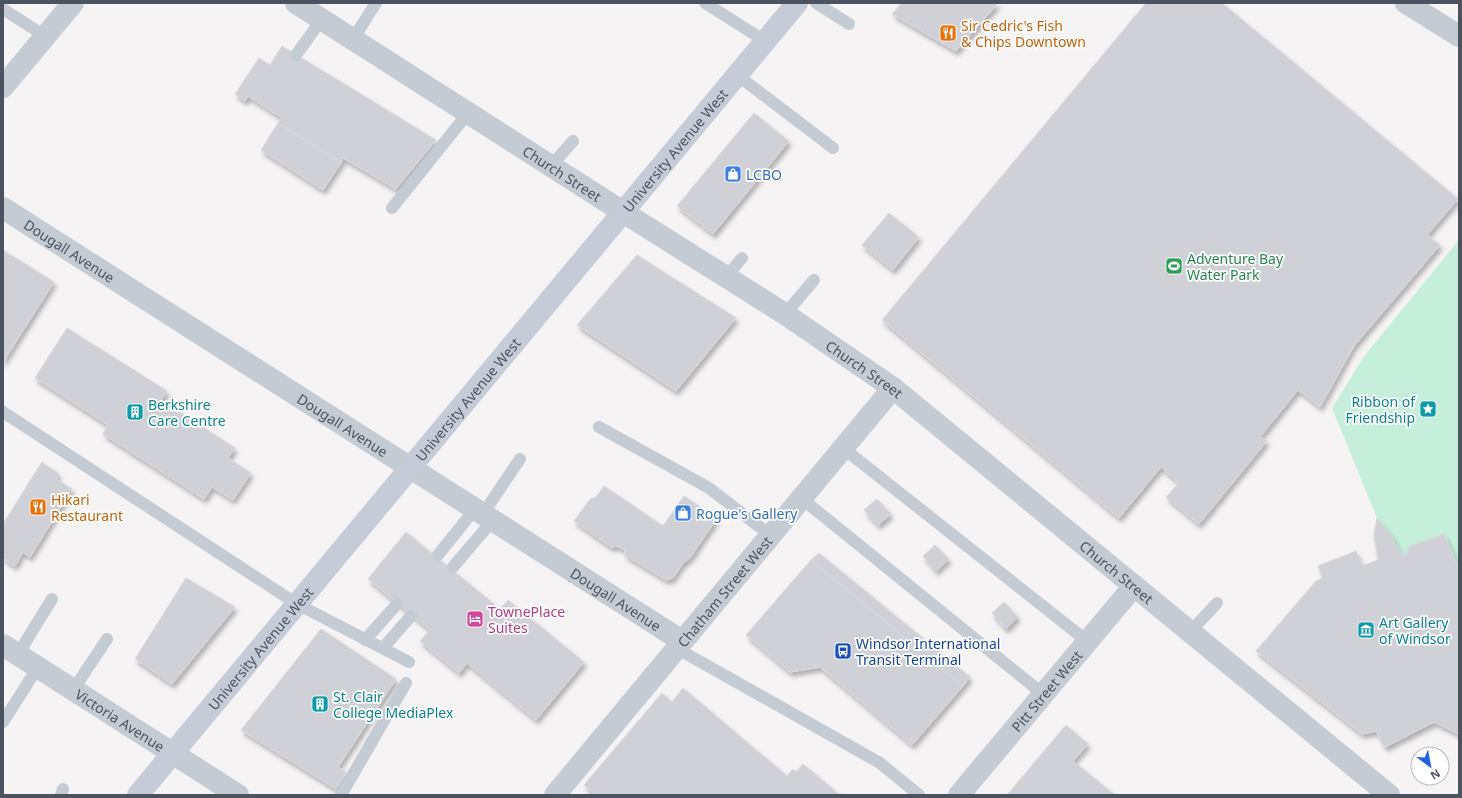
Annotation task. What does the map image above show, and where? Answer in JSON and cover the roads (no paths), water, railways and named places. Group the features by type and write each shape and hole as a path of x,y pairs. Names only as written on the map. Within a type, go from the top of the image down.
{"main road":[{"name":"University Avenue West","path":"138,795 797,3"}],"street":[{"path":"3,87 73,3"},
{"name":"Church Street","path":"296,3 623,212 786,314 893,388 1388,795"},
{"path":"1406,3 1459,36"},
{"name":"Dougall Avenue","path":"3,208 484,515 679,645"},
{"name":"Chatham Street West","path":"555,795 893,388"},
{"name":"Pitt Street West","path":"960,795 1134,586"},
{"name":"Victoria Avenue","path":"10,650 238,795"}],"lane":[{"path":"353,39 376,3"},
{"path":"705,3 765,41"},
{"path":"816,3 850,24"},
{"path":"3,9 45,36"},
{"path":"296,54 322,19"},
{"path":"737,76 833,148"},
{"path":"392,208 468,113"},
{"path":"551,166 573,141"},
{"path":"726,277 742,258"},
{"path":"786,314 814,280"},
{"path":"3,412 297,604 409,662"},
{"path":"599,427 709,488 770,535"},
{"path":"842,448 1087,641"},
{"path":"453,567 520,459"},
{"path":"801,498 1043,694"},
{"path":"438,555 484,515"},
{"path":"10,650 52,599"},
{"path":"1190,632 1217,603"},
{"path":"365,640 397,604"},
{"path":"383,648 411,616"},
{"path":"73,690 107,639"},
{"path":"679,645 880,763 919,795"},
{"path":"3,722 38,667"},
{"path":"341,795 406,683"}],"place":[{"name":"Sir Cedric's Fish & Chips Downtown","path":"948,33"},
{"name":"LCBO","path":"733,174"},
{"name":"Adventure Bay Water Park","path":"1174,266"},
{"name":"Ribbon of Friendship","path":"1428,409"},
{"name":"Berkshire Care Centre","path":"135,412"},
{"name":"Hikari Restaurant","path":"38,507"},
{"name":"Rogue's Gallery","path":"683,513"},
{"name":"TownePlace Suites","path":"475,619"},
{"name":"Art Gallery of Windsor","path":"1366,630"},
{"name":"Windsor International Transit Terminal","path":"843,651"},
{"name":"St. Clair College MediaPlex","path":"320,704"}]}
